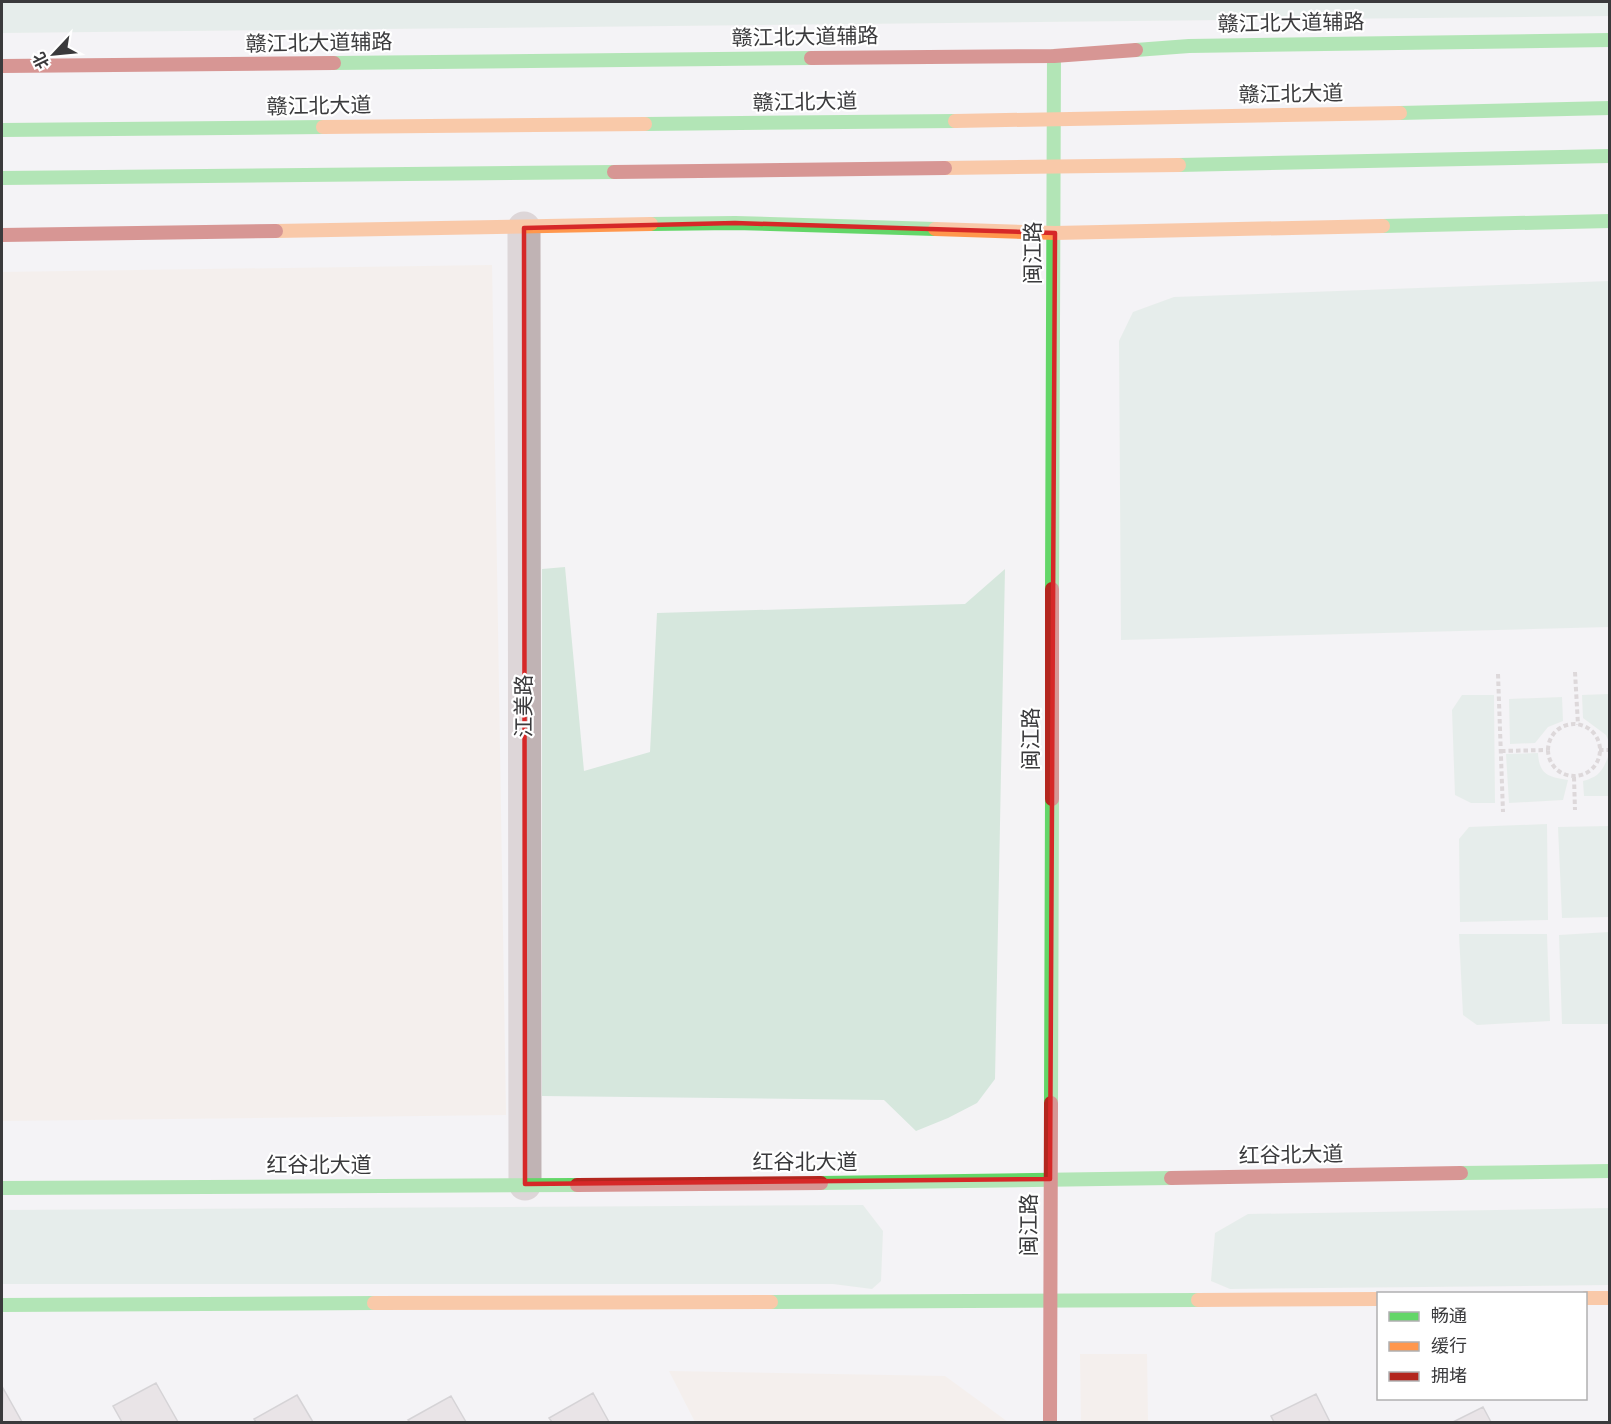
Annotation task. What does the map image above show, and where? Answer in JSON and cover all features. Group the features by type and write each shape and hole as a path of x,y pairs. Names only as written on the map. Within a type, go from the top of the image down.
{"main road":[{"name":"赣江北大道辅路","path":"2,66 1054,56 1189,46 1610,40"},
{"name":"闽江路","path":"1050,1422 1054,56"},
{"name":"赣江北大道","path":"2,130 1054,120 1610,108"},
{"path":"2,178 1054,167 1610,156"},
{"path":"2,235 735,223 1054,233 1610,221"},
{"name":"红谷北大道","path":"2,1188 1050,1179 1610,1171"},
{"path":"1587,1298 1610,1298"},
{"path":"2,1305 1377,1299"}],"street":[{"name":"江美路","path":"524,228 525,1184"}],"path":[{"path":"1575,672 1578,725"},
{"path":"1498,674 1503,812"},
{"path":"1569,724 1578,725 1594,734 1599,750 1599,758 1595,765 1582,775 1574,777 1558,772 1547,750 1554,734 1569,724"},
{"path":"1501,751 1547,750"},
{"path":"1599,750 1610,750"},
{"path":"1574,777 1575,810"}],"highlighted area":[{"path":"735,223 1055,233 1050,1179 525,1184 524,228"}],"shaded area":[{"path":"492,265 506,1115 2,1121 2,272"},
{"path":"1080,1354 1147,1354 1148,1422 1081,1422"},
{"path":"669,1371 945,1376 1008,1422 695,1422"}],"green space":[{"path":"2,2 1609,2 1610,16 2,33"},
{"path":"1609,281 1609,627 1121,640 1119,341 1133,312 1174,297"},
{"path":"565,567 584,771 650,752 657,613 965,604 1005,569 995,1079 977,1103 916,1131 884,1100 542,1096 542,569"},
{"path":"1610,694 1609,742 1606,735 1583,718 1582,695"},
{"path":"1462,695 1494,695 1495,803 1471,803 1455,795 1452,710"},
{"path":"1562,697 1563,721 1548,727 1535,743 1510,744 1509,699"},
{"path":"1538,753 1540,766 1546,774 1568,780 1563,800 1509,803 1506,754"},
{"path":"1608,757 1609,796 1584,796 1583,781 1599,773"},
{"path":"1547,824 1548,920 1460,922 1459,839 1469,827"},
{"path":"1609,826 1609,917 1562,918 1558,827"},
{"path":"1609,932 1609,1024 1562,1024 1559,935"},
{"path":"1459,934 1547,934 1550,1021 1477,1025 1463,1015"},
{"path":"863,1205 883,1231 881,1281 872,1289 833,1284 2,1284 2,1210"},
{"path":"1609,1208 1609,1285 1230,1289 1211,1281 1215,1233 1248,1214"}],"building":[{"path":"156,1383 178,1422 122,1422 113,1406"},
{"path":"3,1388 22,1422 2,1422"},
{"path":"593,1393 609,1422 552,1422 549,1418"},
{"path":"1316,1394 1330,1422 1274,1422 1271,1416"},
{"path":"297,1395 313,1422 256,1422 254,1419"},
{"path":"451,1396 466,1422 410,1422 408,1420"},
{"path":"1483,1407 1491,1422 1453,1422"}],"traffic: fast":[{"path":"1136,50 1189,46 1610,40"},
{"path":"1052,589 1054,56"},
{"path":"334,63 811,58"},
{"path":"1400,113 1610,108"},
{"path":"645,124 955,121"},
{"path":"2,130 323,127"},
{"path":"1179,165 1610,156"},
{"path":"2,178 614,172"},
{"path":"1383,226 1610,221"},
{"path":"651,224 735,223 935,229"},
{"path":"1051,1103 1052,799"},
{"path":"1461,1173 1610,1171"},
{"path":"821,1183 1171,1178"},
{"path":"2,1188 577,1185"},
{"path":"771,1302 1198,1300"},
{"path":"2,1305 374,1303"}],"traffic: slow":[{"path":"955,121 1400,113"},
{"path":"323,127 645,124"},
{"path":"945,168 1179,165"},
{"path":"276,231 651,224"},
{"path":"935,229 1055,233 1383,226"},
{"path":"1587,1298 1610,1298"},
{"path":"1198,1300 1377,1299"},
{"path":"374,1303 771,1302"}],"traffic: jam":[{"path":"811,58 1054,56 1136,50"},
{"path":"2,66 334,63"},
{"path":"614,172 945,168"},
{"path":"2,235 276,231"},
{"path":"1052,589 1052,799"},
{"path":"1050,1422 1051,1103"},
{"path":"1171,1178 1461,1173"},
{"path":"577,1185 821,1183"}]}
